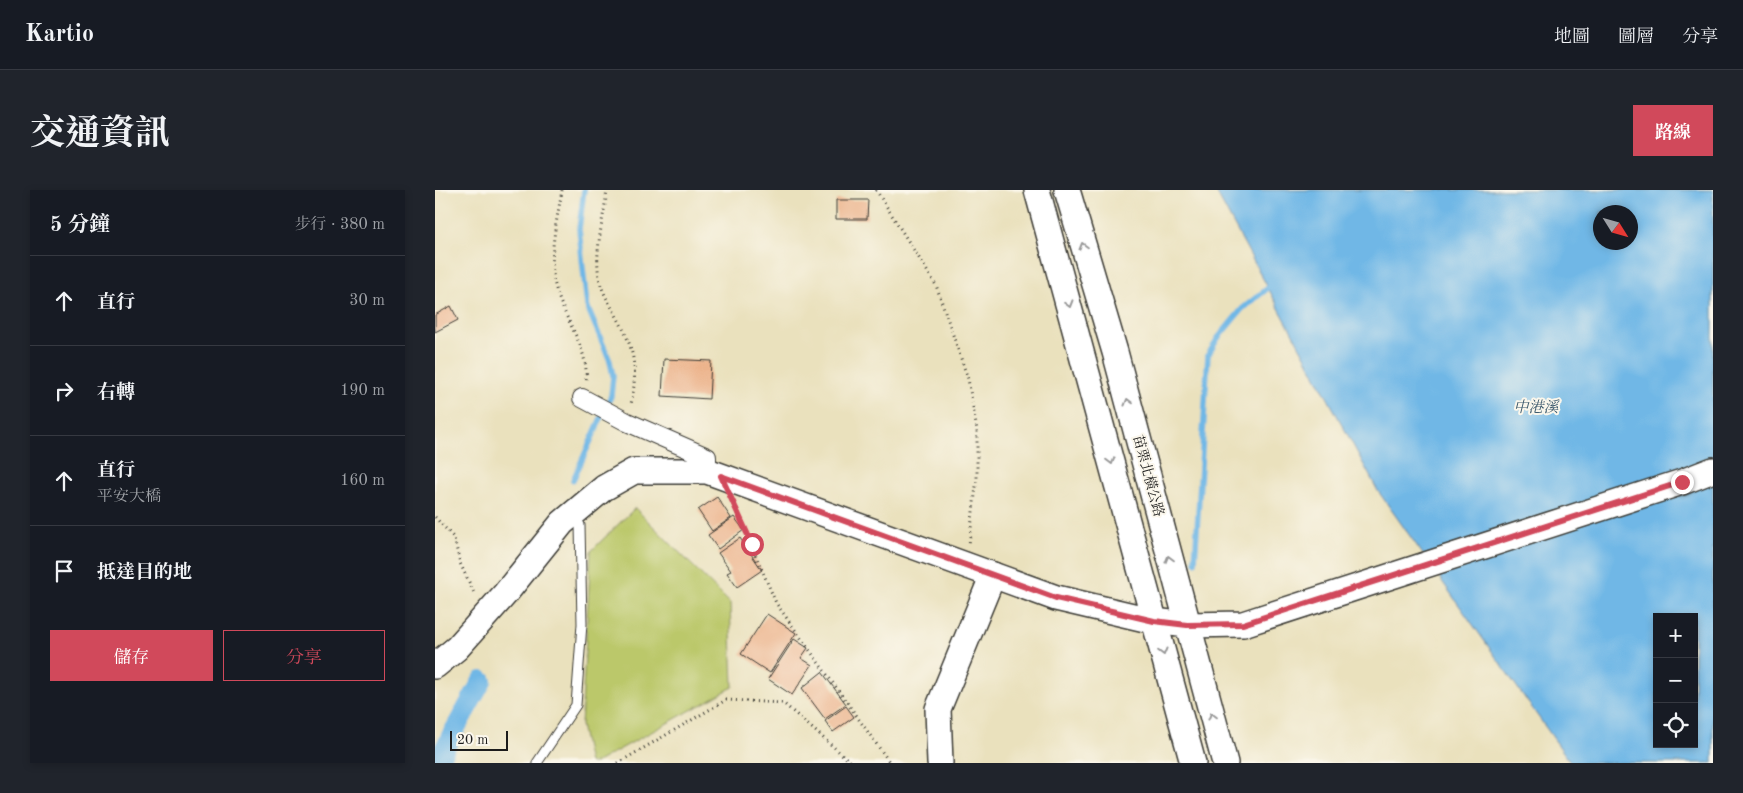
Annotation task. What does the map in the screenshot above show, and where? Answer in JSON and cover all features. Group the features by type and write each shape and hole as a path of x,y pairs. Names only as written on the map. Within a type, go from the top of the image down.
{"street":[{"path":"1037,190 1193,763"},
{"name":"苗栗北橫公路","path":"1067,190 1115,352 1225,763"},
{"path":"588,401 707,457 714,473"},
{"path":"435,666 457,648 485,617 562,524 604,488 634,471 714,473 1056,598 1154,621 1187,625 1243,624 1682,482 1713,470"},
{"path":"940,763 938,709 993,575"}],"lane":[{"path":"537,763 576,705 582,624 580,525 573,514"}],"path":[{"path":"561,190 554,245 553,275 560,301 581,344 585,357 588,401"},
{"path":"607,190 598,270 603,292 627,335 633,353 635,374 633,394 623,419"},
{"path":"876,190 936,285 968,379 977,430 977,478 967,565"},
{"path":"714,473 752,544 776,602 890,763"},
{"path":"435,517 454,538 461,563 485,617"},
{"path":"618,763 725,700 783,702 852,763"}],"green space":[{"path":"635,508 730,603 733,687 595,763 589,763 581,725 591,551"}],"water":[{"name":"中港溪","path":"1215,190 1713,190 1713,763 1571,763 1378,491"}],"building":[{"path":"836,200 868,200 867,219 836,219"},
{"path":"451,306 458,320 435,332 435,315"},
{"path":"664,359 711,361 709,399 662,396"},
{"path":"717,497 731,518 712,531 698,510"},
{"path":"734,517 744,530 718,549 708,535"},
{"path":"740,538 762,570 737,587 727,573 731,571 718,553"},
{"path":"767,614 796,633 770,673 741,654"},
{"path":"794,639 808,648 801,658 812,665 792,695 768,679"},
{"path":"822,672 846,704 825,719 802,688"},
{"path":"846,706 854,717 833,732 825,721"}],"waterway":[{"path":"573,480 611,396 613,376 610,361 587,306 579,229 584,190"},
{"path":"1195,562 1208,355 1218,338 1242,309 1273,284"},
{"path":"437,763 482,681"}],"route":[{"path":"752,544 721,476 1056,598 1154,621 1187,625 1243,624 1682,482"}]}
